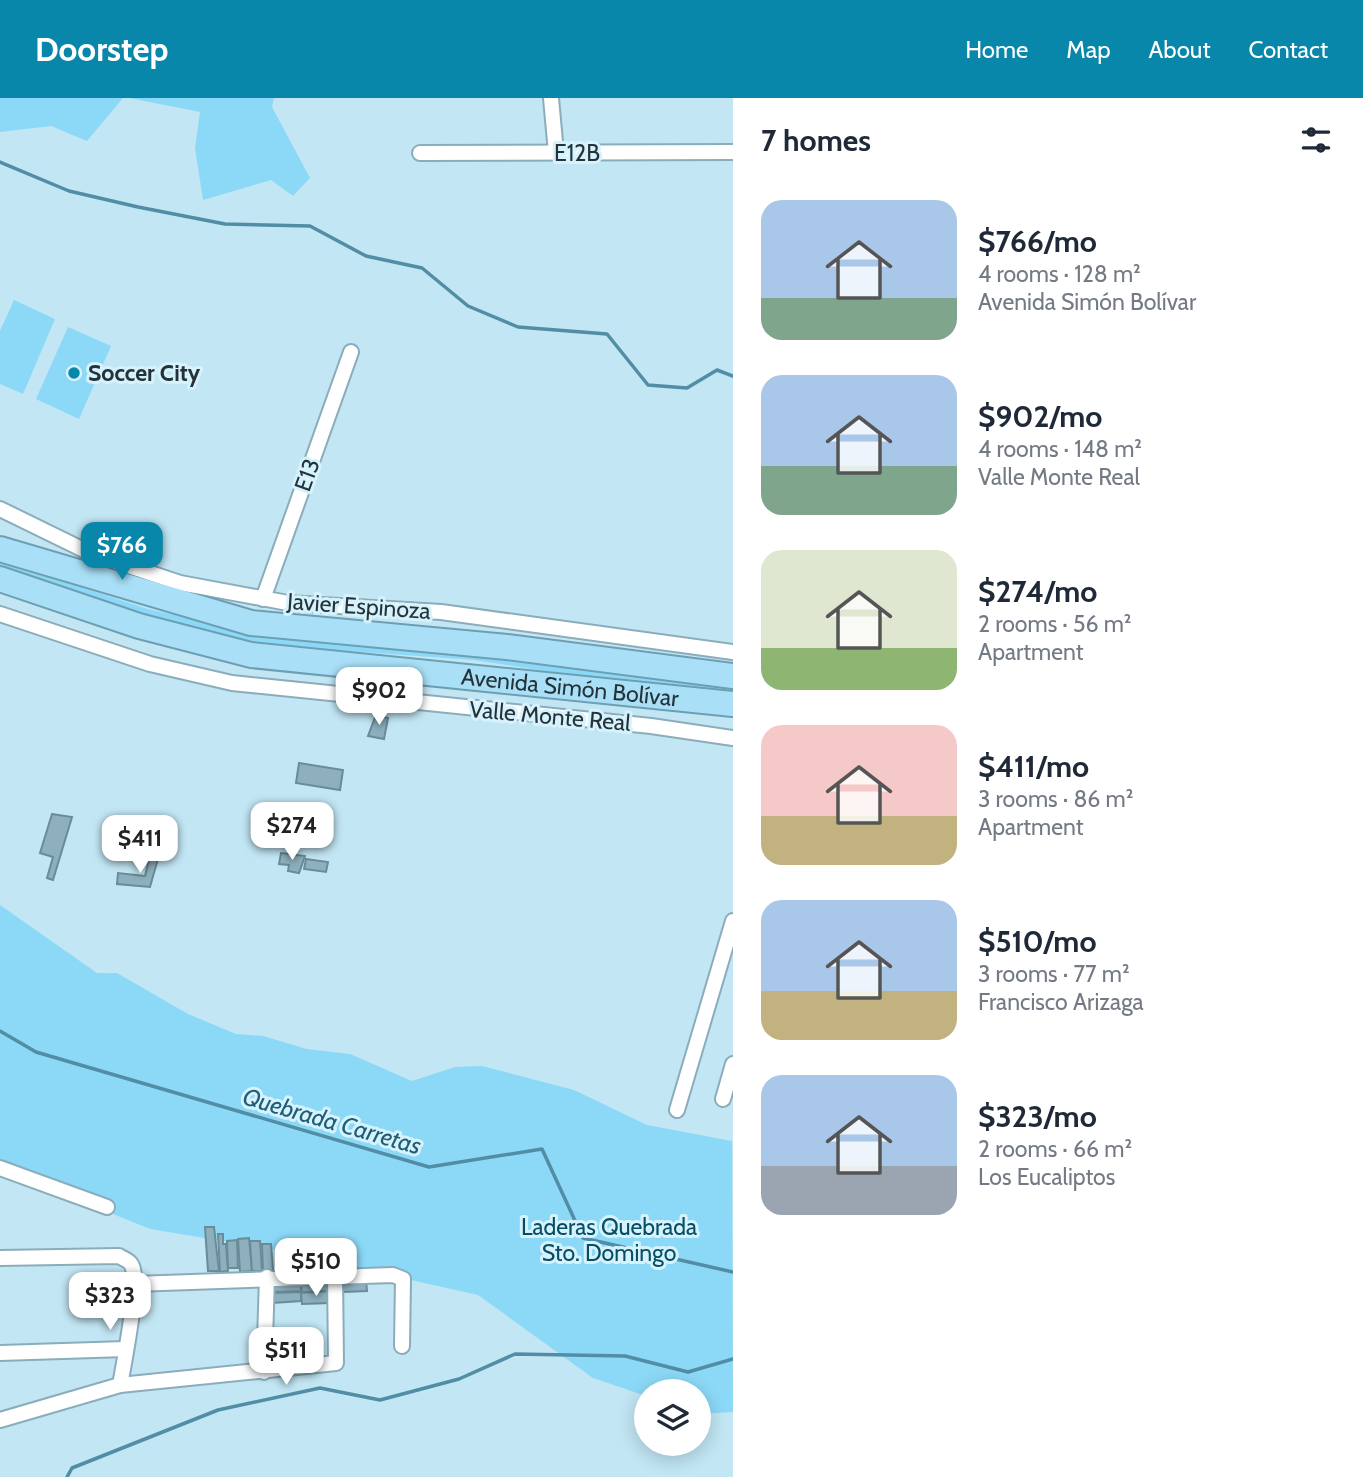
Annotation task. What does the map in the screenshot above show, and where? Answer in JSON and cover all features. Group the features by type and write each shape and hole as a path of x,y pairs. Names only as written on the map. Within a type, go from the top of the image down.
{"highway":[{"name":"Avenida Simón Bolívar","path":"0,549 251,623 507,646 733,676"},
{"name":"Avenida Simón Bolívar","path":"0,579 139,626 251,655 733,704"}],"street":[{"path":"551,98 556,153"},
{"name":"E12B","path":"420,153 733,152"},
{"name":"E13","path":"263,599 351,352"},
{"name":"Javier Espinoza","path":"0,509 90,553 180,583 263,599 441,612 733,652"},
{"name":"Valle Monte Real","path":"0,614 150,664 232,684 651,726 733,738"},
{"path":"677,1110 733,921"},
{"path":"723,1099 733,1064"},
{"path":"0,1168 107,1207"},
{"path":"0,1258 119,1256 132,1266 134,1284 120,1385"},
{"path":"0,1420 120,1385 335,1363 335,1275"},
{"path":"134,1284 393,1275 403,1279 402,1346"},
{"path":"264,1372 267,1278"},
{"path":"0,1353 126,1349"}],"green space":[{"path":"0,98 123,98 87,141 51,126 0,132"},
{"path":"129,98 274,98 272,107 310,178 293,196 271,180 203,200 195,148 200,112"},
{"name":"Soccer City","path":"14,300 55,319 23,394 0,384 0,331"},
{"name":"Soccer City","path":"68,327 111,346 79,419 36,399"},
{"path":"0,561 148,609 258,634 545,661 633,676 733,688 733,695 604,680 474,660 277,646 234,639 175,625 0,569"},
{"name":"Laderas Quebrada Sto. Domingo","path":"0,905 97,973 117,973 188,1014 236,1034 263,1036 307,1049 350,1054 412,1081 455,1067 482,1066 574,1090 647,1125 732,1141 733,1412 711,1413 711,1379 634,1379 634,1392 593,1378 478,1295 277,1250 150,1229 0,1168"}],"building":[{"path":"376,715 388,718 384,739 368,736"},
{"path":"299,763 343,770 340,790 296,783"},
{"path":"52,814 72,817 53,880 47,878 53,857 40,853"},
{"path":"151,852 159,855 150,887 117,884 118,873 145,876"},
{"path":"281,853 305,856 299,873 288,871 289,865 279,864"},
{"path":"306,859 328,862 326,872 304,869"},
{"path":"205,1227 214,1227 219,1271 208,1271"},
{"path":"218,1234 223,1234 223,1244 226,1244 228,1271 220,1272"},
{"path":"249,1238 252,1271 240,1272 238,1239"},
{"path":"237,1240 238,1268 228,1268 227,1241"},
{"path":"250,1241 260,1241 262,1271 252,1271"},
{"path":"262,1244 271,1244 273,1270 263,1270"},
{"path":"366,1279 367,1291 343,1292 342,1280"},
{"path":"271,1280 300,1281 301,1291 272,1292"},
{"path":"328,1280 329,1291 302,1292 301,1281"},
{"path":"329,1291 330,1303 302,1304 301,1293"},
{"path":"301,1292 301,1301 273,1303 272,1293"}],"waterway":[{"path":"0,162 69,191 138,207 225,224 310,226 366,256 422,268 468,306 518,327 607,334 648,385 687,388 717,370 733,376"},
{"name":"Quebrada Carretas","path":"0,1031 36,1052 429,1167 542,1149 583,1238 733,1272"},
{"path":"67,1477 72,1468 218,1410 320,1388 380,1400 459,1379 515,1354 625,1356 688,1372 733,1359"}],"place":[{"name":"Soccer City","path":"74,373"}]}
